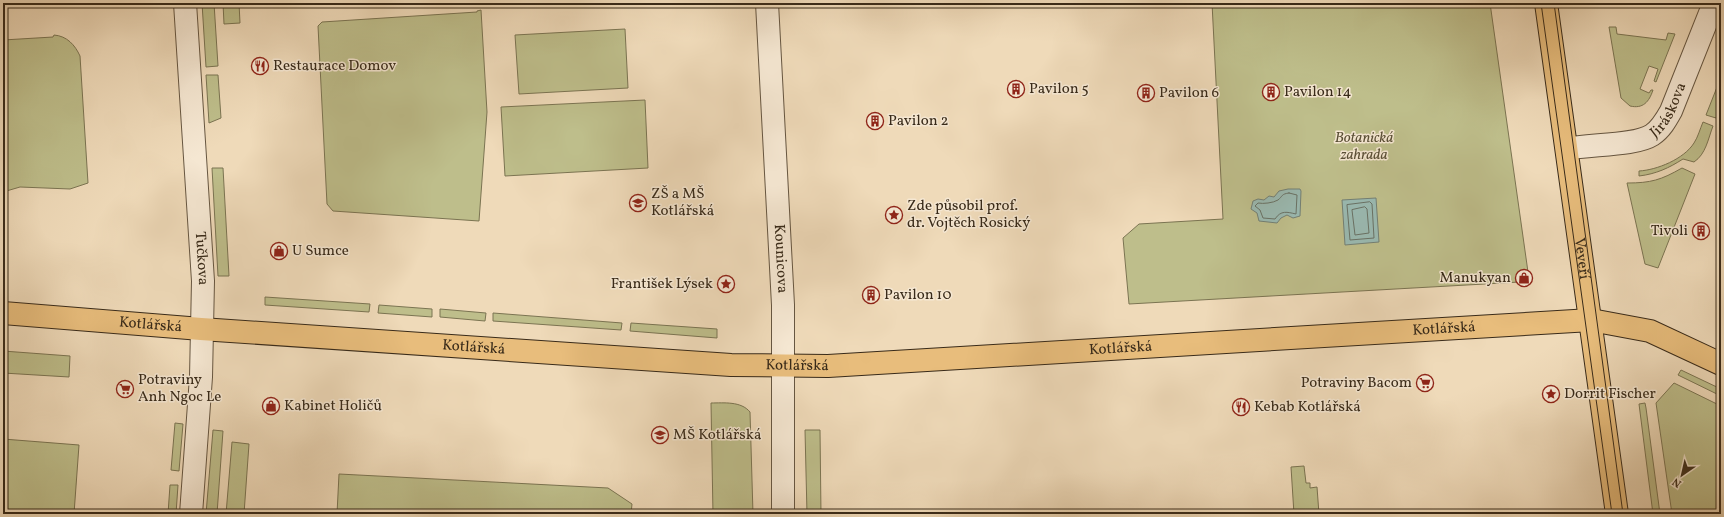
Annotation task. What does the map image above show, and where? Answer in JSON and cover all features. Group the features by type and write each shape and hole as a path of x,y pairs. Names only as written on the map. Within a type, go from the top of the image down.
{"main road":[{"name":"Veveří","path":"1546,3 1618,514"},
{"name":"Kotlářská","path":"3,312 201,329 731,365 783,366 828,366 1591,320 1650,331 1721,364"}],"street":[{"name":"Tučkova","path":"186,3 203,281 201,377 191,514"},
{"name":"Kounicova","path":"767,3 783,305 783,514"},
{"name":"Jiráskova","path":"1567,150 1642,139 1657,131 1671,111 1714,3"}],"green space":[{"path":"202,3 214,3 218,66 206,67"},
{"path":"223,3 239,3 240,23 224,24"},
{"name":"Botanická zahrada","path":"1212,3 1490,3 1528,272 1519,273 1520,282 1129,304 1123,238 1139,224 1223,219"},
{"path":"481,10 487,112 479,221 333,211 327,204 318,26 322,22 477,12"},
{"path":"1609,27 1616,27 1617,34 1666,40 1668,33 1675,34 1656,82 1654,81 1658,69 1649,66 1640,89 1649,93 1653,90 1650,98 1645,104 1635,107 1630,106 1621,98"},
{"path":"625,29 628,88 519,94 515,35"},
{"path":"54,35 67,39 76,48 80,56 88,183 70,189 20,187 3,192 3,40 53,37"},
{"path":"206,75 218,75 221,118 209,123"},
{"path":"1721,77 1721,106 1716,118 1706,115"},
{"path":"645,100 648,168 505,176 501,107"},
{"path":"1703,122 1713,126 1706,146 1698,159 1694,162 1683,159 1662,170 1639,176 1639,171 1670,163 1690,149 1698,136"},
{"path":"212,168 223,168 229,276 218,276"},
{"path":"1682,168 1695,174 1658,268 1645,264 1627,183 1656,180"},
{"path":"265,297 370,304 369,312 265,305"},
{"path":"379,305 432,309 432,317 378,313"},
{"path":"440,309 486,313 485,321 440,317"},
{"path":"493,313 622,323 621,330 493,321"},
{"path":"631,323 717,329 717,338 630,331"},
{"path":"3,351 70,356 69,377 3,373"},
{"path":"1681,370 1721,389 1721,396 1678,375"},
{"path":"1674,383 1721,406 1721,514 1672,514 1656,403"},
{"path":"711,403 737,404 746,408 750,412 753,514 713,514"},
{"path":"1645,403 1660,514 1653,514 1639,404"},
{"path":"175,423 183,424 179,471 171,470"},
{"path":"213,430 223,431 217,514 206,514"},
{"path":"805,430 820,430 821,514 807,514"},
{"path":"3,439 79,445 74,514 3,514"},
{"path":"232,442 249,444 244,514 226,514"},
{"path":"1304,466 1306,483 1310,483 1310,488 1317,487 1319,514 1294,514 1291,467"},
{"path":"339,474 608,488 632,504 631,514 337,514"},
{"path":"170,485 178,485 176,514 168,514"},
{"path":"1359,512 1360,514 1319,514"}],"water":[{"path":"1300,189 1301,191 1300,216 1293,218 1287,215 1281,218 1277,223 1259,221 1257,213 1251,209 1253,201 1258,199 1264,200 1269,196 1274,197 1279,191"},
{"path":"1376,198 1379,242 1345,245 1342,200"}],"tram line":[{"path":"1541,3 1612,514"},
{"path":"1554,3 1623,514"}],"place":[{"name":"Restaurace Domov","path":"260,66"},
{"name":"Pavilon 5","path":"1016,89"},
{"name":"Pavilon 14","path":"1271,92"},
{"name":"Pavilon 6","path":"1146,93"},
{"name":"Pavilon 2","path":"875,121"},
{"name":"ZŠ a MŠ Kotlářská","path":"638,203"},
{"name":"Zde působil prof. dr. Vojtěch Rosický","path":"894,215"},
{"name":"Tivoli","path":"1701,231"},
{"name":"U Sumce","path":"279,251"},
{"name":"Manukyan","path":"1524,278"},
{"name":"František Lýsek","path":"726,284"},
{"name":"Pavilon 10","path":"871,295"},
{"name":"Potraviny Bacom","path":"1425,383"},
{"name":"Potraviny Anh Ngoc Le","path":"125,389"},
{"name":"Dorrit Fischer","path":"1551,394"},
{"name":"Kabinet Holičů","path":"271,406"},
{"name":"Kebab Kotlářská","path":"1241,407"},
{"name":"MŠ Kotlářská","path":"660,435"}]}
